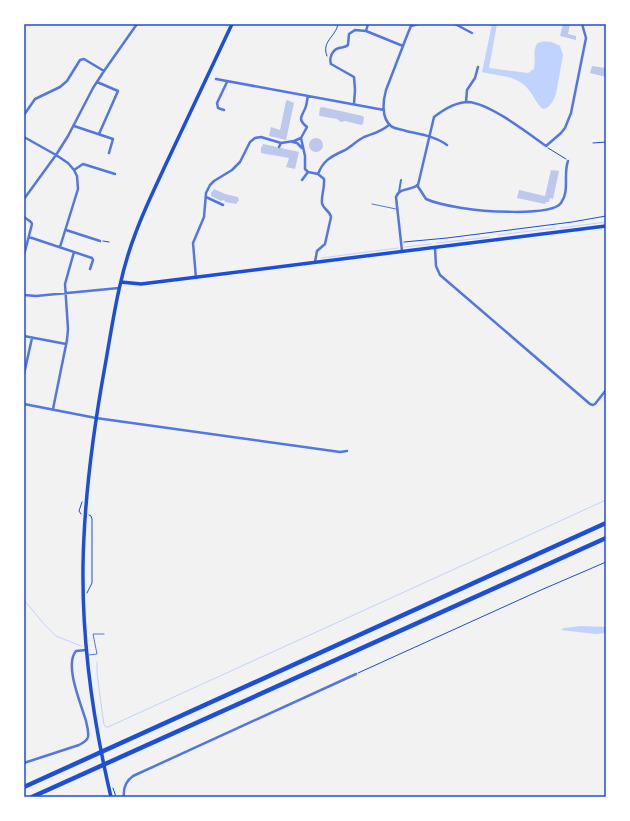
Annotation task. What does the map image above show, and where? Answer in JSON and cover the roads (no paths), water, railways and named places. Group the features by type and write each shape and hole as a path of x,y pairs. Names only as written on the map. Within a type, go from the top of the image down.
{"highway":[{"path":"24,787 606,523"},
{"path":"32,797 606,538"}],"main road":[{"path":"112,797 97,730 86,650 83,586 84,533 88,474 96,418 121,282 127,258 139,223 183,126 232,24"},
{"path":"121,282 141,284 196,278 606,226"}],"street":[{"path":"24,198 56,155 74,126 97,82 137,24"},
{"path":"366,31 368,24"},
{"path":"418,24 411,25 386,90 383,105 384,110 389,125 398,129 429,136 442,141 447,145"},
{"path":"455,24 472,33"},
{"path":"568,161 566,166 566,192 559,205 548,209 520,212 462,208 426,199 418,184 434,117 452,106 466,102 480,105 495,112 546,146 561,133 569,119 585,43 586,34 582,24"},
{"path":"354,104 356,90 354,77 331,64 330,60 334,51 348,45 350,33 355,30 366,31 403,46"},
{"path":"24,115 35,99 60,87 67,81 80,60 84,59 104,71"},
{"path":"466,102 466,90 475,78 478,67"},
{"path":"216,80 384,110"},
{"path":"97,82 118,91 99,134"},
{"path":"224,110 218,108 217,103 227,82"},
{"path":"291,142 301,138 307,127 301,120 301,117 306,107 308,96"},
{"path":"318,174 324,162 331,156 343,151 365,137 379,133 389,125"},
{"path":"74,126 113,139 108,153"},
{"path":"24,143 25,137 68,163 74,170 78,180 78,189 60,247"},
{"path":"196,278 193,243 206,213 207,191 212,183 232,170 240,162 252,140 255,138 261,137 281,143 298,143 303,148"},
{"path":"301,138 305,156 305,169 308,172 318,174 324,179 322,203 330,213 331,217 325,244 318,251 315,263"},
{"path":"279,147 281,143"},
{"path":"74,170 83,164 115,174"},
{"path":"302,180 308,172"},
{"path":"401,180 399,192 395,199 402,252"},
{"path":"399,192 414,187 418,184"},
{"path":"206,197 223,205"},
{"path":"24,217 32,224 24,255"},
{"path":"66,230 100,241"},
{"path":"29,237 92,258 93,260 90,269"},
{"path":"435,248 436,266 440,275 590,404 595,404 606,390"},
{"path":"53,409 68,329 65,282 74,252"},
{"path":"24,294 36,296 120,288"},
{"path":"24,336 66,344"},
{"path":"24,374 32,338"},
{"path":"24,404 96,418 347,452"},
{"path":"24,763 79,745 87,738 87,727 71,664 74,653 78,650 86,650"},
{"path":"124,797 125,784 133,776 356,674"}],"lane":[{"path":"372,204 396,209"},
{"path":"87,655 97,654 93,634 104,634"}],"water":[{"path":"492,24 497,24 489,68 528,73 534,69 535,48 538,43 549,42 560,46 563,55 556,94 548,107 543,109 524,84 507,77 482,72"},
{"path":"581,626 606,627 606,633 595,634 561,630 564,628"}],"waterway":[{"path":"560,228 606,222"},
{"path":"498,235 555,228"},
{"path":"437,243 489,237"},
{"path":"405,247 431,244"},
{"path":"321,258 398,248"},
{"path":"97,662 97,673 104,725 108,727 606,500"},
{"path":"24,600 56,636 81,646"}]}
